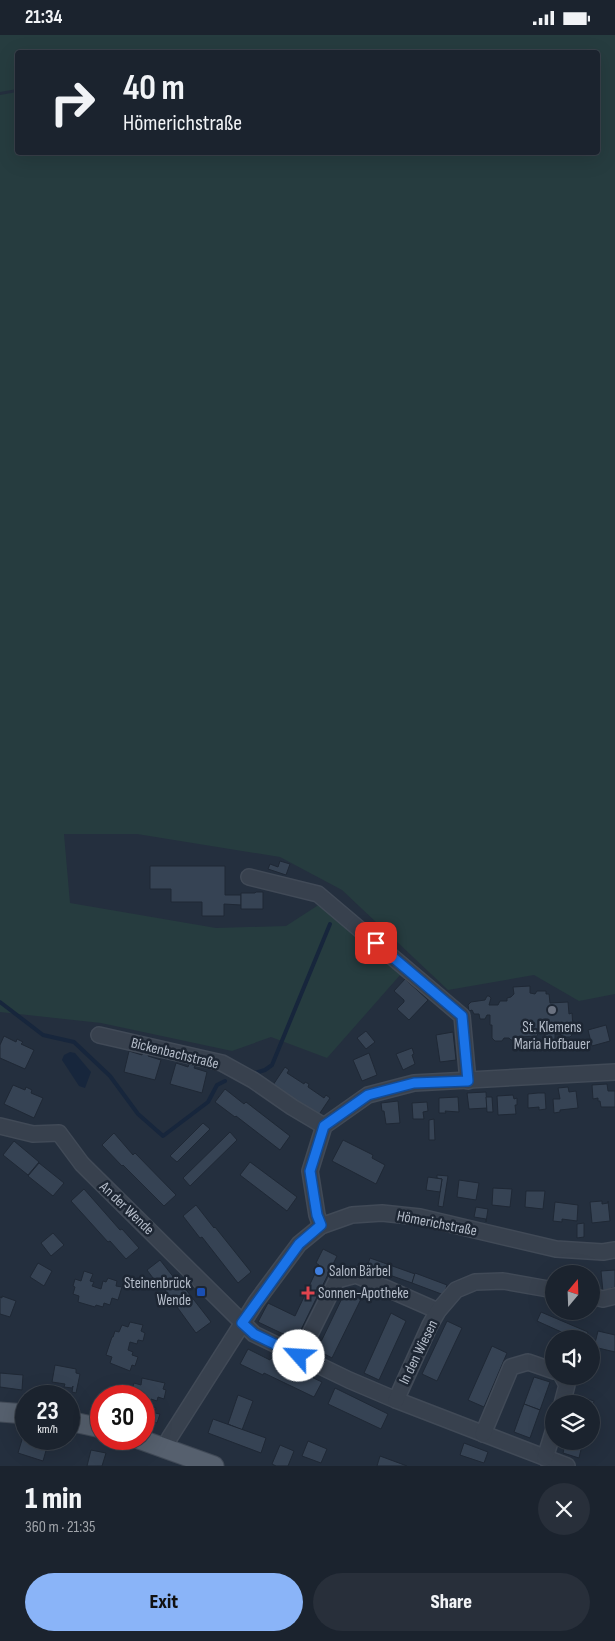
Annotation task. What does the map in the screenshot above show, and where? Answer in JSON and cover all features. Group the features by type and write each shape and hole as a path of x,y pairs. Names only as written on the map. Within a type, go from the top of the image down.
{"main road":[{"path":"0,1412 15,1413"},
{"path":"155,1444 214,1466"}],"street":[{"path":"249,877 318,894 462,1016 468,1081"},
{"name":"Bickenbachstraße","path":"100,1035 222,1063 253,1079 292,1107 324,1126"},
{"path":"321,1225 317,1215 310,1171 324,1126 368,1095 414,1083 615,1072"},
{"name":"An der Wende","path":"0,1126 33,1134 59,1133 82,1164 214,1293 242,1323"},
{"name":"Hömerichstraße","path":"166,1447 170,1437 216,1367 242,1323 299,1244 321,1225 352,1215 382,1213 420,1217 556,1249 603,1252 615,1250"},
{"path":"299,1356 337,1280 356,1275 438,1311"},
{"name":"In den Wiesen","path":"396,1400 430,1325 438,1311 456,1290 475,1283 503,1281 545,1288"},
{"path":"600,1298 615,1297"},
{"name":"In den Wiesen","path":"242,1323 254,1334 396,1400 567,1466"},
{"path":"483,1434 511,1367 528,1362 545,1368"},
{"path":"545,1458 547,1450"}],"green space":[{"path":"0,35 615,35 615,994 579,1001 534,975 448,990 342,890 280,857 137,834 64,834 70,903 216,928 286,926 320,904 401,974 327,1058 271,1037 232,1051 101,1023 0,1012 0,95 15,92 15,155 600,155 600,50 15,50 15,89 0,92"}],"water":[{"path":"70,1052 75,1053 91,1072 85,1088 79,1086 62,1060 64,1055"}],"building":[{"path":"280,861 290,864 286,875 268,869 270,864 278,867"},
{"path":"150,866 225,866 225,895 241,895 241,905 224,904 224,916 202,916 202,902 171,902 171,889 150,889"},
{"path":"263,892 263,909 241,909 241,893"},
{"path":"405,979 428,1000 409,1020 397,1009 404,1000 394,991"},
{"path":"530,986 530,993 535,994 537,991 546,991 546,994 549,994 550,1003 568,1002 569,1014 572,1013 573,1026 570,1028 572,1035 570,1037 555,1034 555,1039 552,1042 545,1042 545,1034 548,1034 550,1031 550,1024 545,1024 544,1029 539,1029 537,1036 518,1037 517,1040 504,1038 502,1041 495,1041 492,1038 490,1015 487,1015 485,1019 480,1019 479,1014 474,1014 472,1010 469,1011 468,1005 471,1002 485,1000 489,996 491,998 489,1005 498,1005 500,1001 507,1001 507,998 514,994 513,987"},
{"path":"606,1025 610,1041 592,1046 588,1030"},
{"path":"366,1031 375,1042 366,1049 357,1038"},
{"path":"453,1032 456,1060 440,1062 436,1035"},
{"path":"4,1036 16,1042 17,1039 23,1042 21,1044 34,1050 25,1069 0,1058 0,1045"},
{"path":"412,1048 415,1064 403,1070 396,1054"},
{"path":"129,1051 142,1055 143,1052 149,1053 148,1056 161,1060 155,1080 124,1072"},
{"path":"369,1053 377,1075 362,1081 353,1060"},
{"path":"176,1063 188,1067 189,1064 195,1066 194,1068 207,1072 202,1093 170,1084"},
{"path":"285,1067 289,1070 287,1073 304,1084 305,1082 309,1084 308,1087 324,1098 326,1095 330,1098 318,1116 273,1085"},
{"path":"607,1084 608,1091 615,1091 615,1107 601,1107 598,1098 593,1099 592,1085"},
{"path":"13,1085 25,1090 26,1087 32,1090 31,1093 43,1098 34,1118 4,1104"},
{"path":"568,1087 569,1092 576,1091 578,1108 560,1110 560,1112 554,1113 553,1099 560,1099 558,1088"},
{"path":"225,1089 244,1104 246,1102 290,1136 280,1150 215,1102"},
{"path":"486,1092 487,1108 469,1109 467,1093"},
{"path":"545,1093 546,1109 539,1110 539,1107 528,1108 528,1094"},
{"path":"513,1095 514,1099 517,1098 517,1105 515,1105 516,1114 498,1115 497,1096"},
{"path":"458,1097 459,1112 445,1111 446,1113 439,1113 439,1098"},
{"path":"486,1097 492,1097 493,1112 487,1112"},
{"path":"398,1101 400,1123 386,1124 381,1103"},
{"path":"427,1102 428,1111 423,1112 424,1119 413,1119 412,1103"},
{"path":"434,1119 435,1140 429,1140 429,1120"},
{"path":"203,1123 210,1129 177,1162 170,1156"},
{"path":"230,1132 237,1140 190,1186 183,1178"},
{"path":"114,1133 133,1155 135,1153 176,1195 164,1206 102,1145"},
{"path":"343,1140 373,1155 372,1158 385,1165 376,1184 332,1161"},
{"path":"14,1141 39,1162 28,1175 3,1155"},
{"path":"250,1162 297,1197 287,1211 240,1175"},
{"path":"39,1163 64,1183 53,1196 28,1176"},
{"path":"437,1175 448,1176 443,1207 438,1206 442,1179 437,1178"},
{"path":"428,1177 442,1179 440,1192 426,1190"},
{"path":"459,1180 479,1183 476,1200 457,1197"},
{"path":"493,1188 512,1189 510,1207 492,1205"},
{"path":"84,1189 120,1230 122,1229 139,1248 126,1259 71,1201"},
{"path":"526,1191 545,1191 543,1209 525,1207"},
{"path":"602,1201 602,1204 608,1203 608,1201 610,1221 592,1223 590,1202"},
{"path":"555,1202 578,1205 577,1221 562,1219 562,1222 553,1221"},
{"path":"196,1205 251,1272 238,1283 183,1216"},
{"path":"476,1207 488,1209 486,1222 486,1219 474,1217"},
{"path":"584,1223 584,1237 577,1238 577,1224"},
{"path":"53,1233 64,1245 51,1256 41,1243"},
{"path":"323,1249 337,1256 296,1340 258,1322 268,1303 295,1316 319,1265 316,1263"},
{"path":"370,1258 415,1274 412,1283 367,1267"},
{"path":"160,1260 175,1279 177,1278 211,1322 196,1333 164,1289 162,1290 147,1270"},
{"path":"38,1263 52,1271 44,1286 30,1277"},
{"path":"615,1270 615,1288 611,1288 611,1291 603,1292 601,1271"},
{"path":"84,1271 93,1274 90,1281 94,1282 92,1286 101,1289 103,1281 106,1282 108,1278 117,1281 116,1286 122,1287 118,1300 112,1298 110,1305 104,1303 103,1307 96,1305 95,1307 78,1302 79,1296 73,1294 75,1287 73,1286 75,1279 81,1281"},
{"path":"415,1273 447,1285 444,1295 412,1283"},
{"path":"345,1292 361,1299 332,1358 317,1350"},
{"path":"2,1296 16,1301 10,1317 0,1314 0,1297 2,1298"},
{"path":"541,1312 545,1314 545,1320 560,1320 583,1330 557,1330 537,1321"},
{"path":"391,1313 406,1321 379,1380 364,1373"},
{"path":"447,1321 462,1328 437,1381 422,1374"},
{"path":"130,1322 143,1325 141,1331 145,1333 143,1341 138,1340 137,1344 130,1342 128,1350 133,1352 132,1355 138,1357 135,1366 132,1365 130,1371 110,1363 112,1357 106,1355 115,1331 119,1332 122,1325 128,1327"},
{"path":"600,1331 615,1335 615,1352 600,1348"},
{"path":"492,1346 507,1353 484,1407 468,1400"},
{"path":"248,1349 322,1382 314,1397 264,1373 263,1375 240,1364"},
{"path":"55,1365 76,1369 76,1373 80,1374 78,1385 65,1385 52,1382"},
{"path":"0,1373 23,1375 22,1385 15,1385 15,1389 0,1387"},
{"path":"534,1377 545,1380 545,1385 549,1385 540,1410 524,1404"},
{"path":"142,1378 165,1383 163,1389 166,1390 164,1399 158,1397 157,1401 155,1400 155,1385 141,1385"},
{"path":"335,1388 388,1414 381,1429 328,1404"},
{"path":"238,1395 253,1401 242,1430 228,1424"},
{"path":"524,1404 540,1410 530,1438 514,1432"},
{"path":"155,1413 160,1414 157,1423 155,1422"},
{"path":"213,1419 266,1438 261,1453 208,1433"},
{"path":"308,1441 327,1449 321,1463 302,1456"},
{"path":"464,1443 488,1452 484,1463 460,1455"},
{"path":"280,1445 294,1451 288,1466 272,1464"},
{"path":"19,1450 46,1450 43,1461 18,1453"},
{"path":"91,1450 106,1453 102,1466 87,1466"},
{"path":"564,1450 581,1450 579,1458 563,1453"},
{"path":"380,1456 407,1466 377,1466"}],"waterway":[{"path":"255,1073 265,1070 272,1065 330,924"},
{"path":"0,1002 43,1035 74,1042 110,1076 138,1114 163,1136 208,1102 217,1085 225,1081"}],"place":[{"name":"St. Klemens Maria Hofbauer","path":"552,1010"},
{"name":"Salon Bärbel","path":"319,1271"},
{"name":"Steinenbrück Wende","path":"201,1292"},
{"name":"Sonnen-Apotheke","path":"308,1293"}],"route":[{"path":"299,1356 254,1334 242,1323 299,1244 321,1225 317,1215 310,1171 324,1126 368,1095 414,1083 468,1081 462,1016 376,943"}]}
